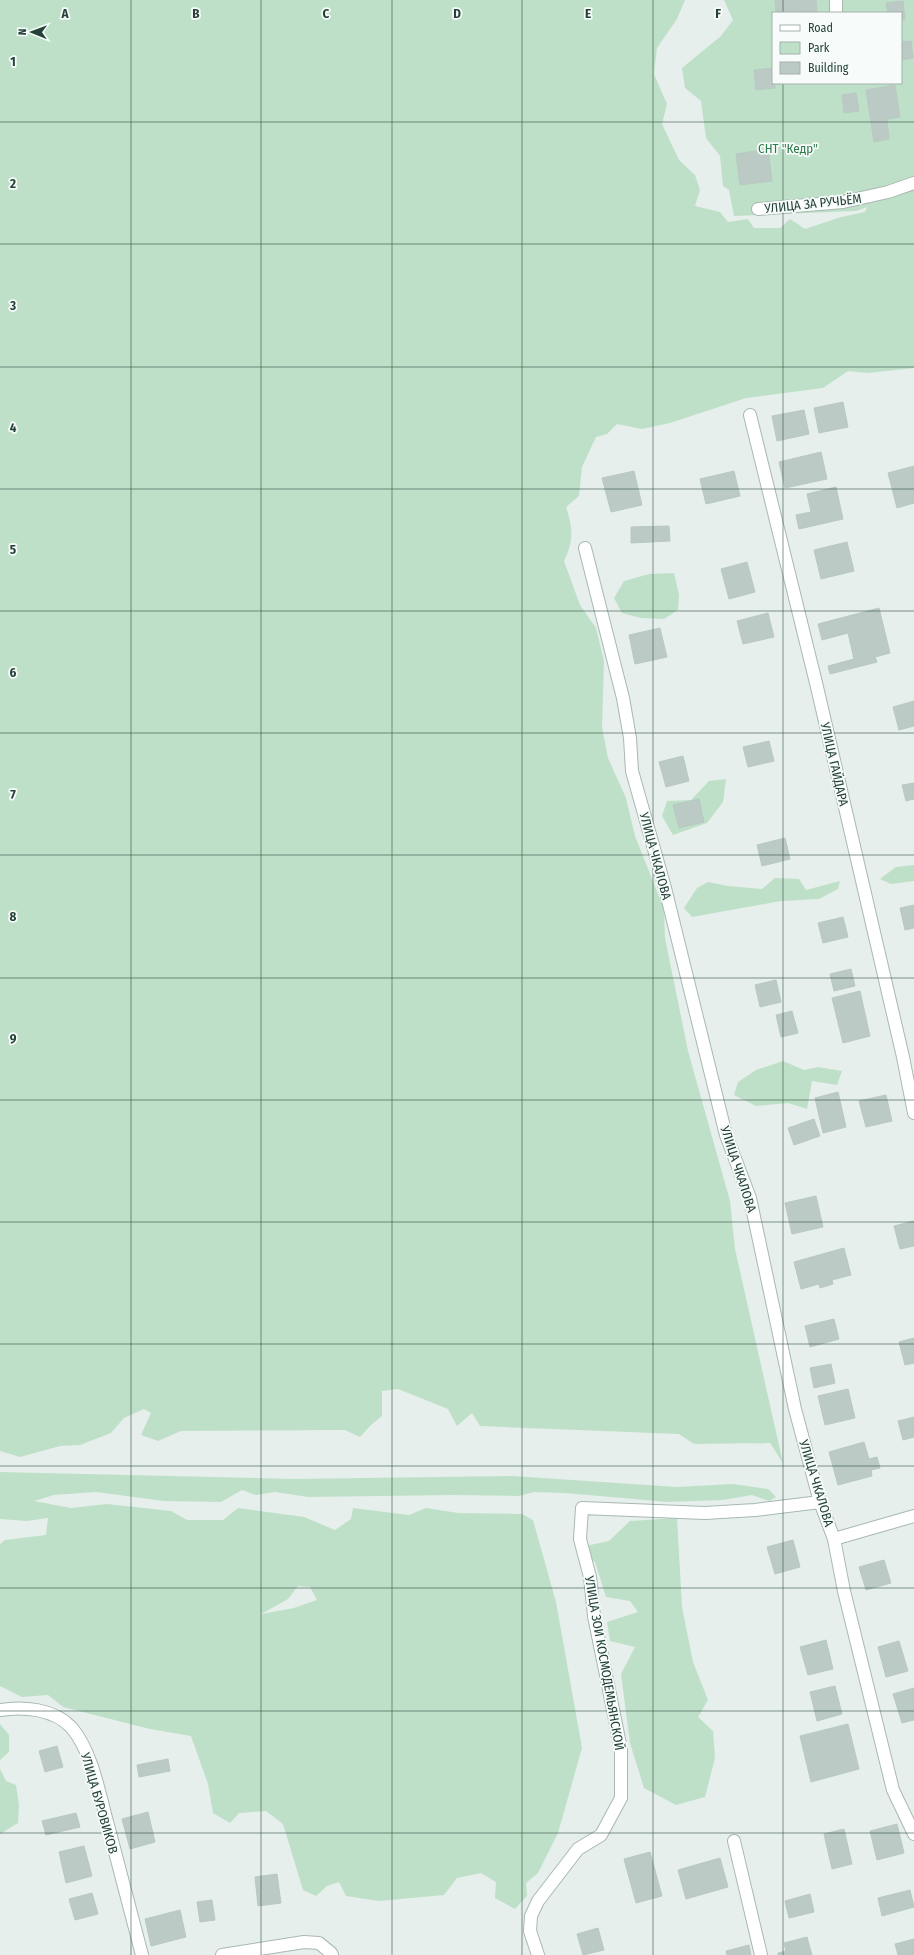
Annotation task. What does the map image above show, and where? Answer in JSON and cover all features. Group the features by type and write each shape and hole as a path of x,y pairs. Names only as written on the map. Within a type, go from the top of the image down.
{"street":[{"path":"836,0 836,12"},
{"name":"УЛИЦА ЗА РУЧЬЁМ","path":"758,209 843,202 888,192 914,183"},
{"name":"УЛИЦА ГАЙДАРА","path":"750,415 908,1056 914,1114"},
{"name":"УЛИЦА ЧКАЛОВА","path":"585,548 623,698 630,738 632,771 665,888 726,1135 750,1198 795,1409 820,1502 834,1539 844,1592 893,1790 914,1834"},
{"name":"УЛИЦА ЗОИ КОСМОДЕМЬЯНСКОЙ","path":"538,1955 530,1931 531,1916 538,1901 578,1849 601,1834 620,1798 621,1749 594,1616 590,1577 580,1539 582,1508 705,1513 755,1510 820,1502"},
{"path":"834,1539 914,1516"},
{"name":"УЛИЦА БУРОВИКОВ","path":"0,1710 25,1709 42,1711 58,1717 71,1727 81,1741 93,1771 142,1955"},
{"path":"734,1841 761,1955"},
{"path":"222,1955 304,1942 319,1943 331,1952 332,1955"}],"green space":[{"name":"СНТ \"Кедр\"","path":"0,0 685,0 677,19 657,48 654,74 667,104 662,124 679,160 695,175 700,190 695,206 720,212 728,222 748,219 754,228 780,228 790,219 805,229 841,217 865,212 867,207 856,211 734,216 729,190 723,186 720,156 706,138 701,101 685,88 682,68 721,36 733,20 724,0 914,0 914,368 868,373 848,371 823,388 746,398 670,423 642,429 617,424 607,434 596,437 582,467 579,496 566,507 570,521 571,541 564,561 580,605 596,628 604,661 602,727 608,758 626,798 635,836 664,909 665,938 688,1051 730,1201 735,1249 783,1463 770,1443 694,1444 679,1434 480,1426 472,1413 457,1426 448,1409 398,1389 382,1391 382,1416 360,1437 345,1430 181,1431 158,1441 141,1435 151,1413 144,1409 124,1418 111,1433 80,1445 60,1446 20,1457 0,1451"},
{"path":"674,573 679,595 678,610 664,619 641,618 622,613 614,598 624,581 649,574"},
{"path":"726,779 723,802 707,823 673,835 662,816 667,801 691,800 709,781"},
{"path":"914,865 914,881 891,884 880,879 896,867"},
{"path":"775,878 799,879 806,890 840,881 838,889 819,899 781,901 692,917 684,908 697,888 708,882 728,886 762,889"},
{"path":"783,1061 804,1070 818,1067 842,1071 837,1085 812,1081 807,1109 788,1103 756,1106 734,1095 738,1082 756,1070"},
{"path":"0,1472 293,1479 513,1476 677,1487 733,1484 768,1489 776,1497 769,1501 752,1495 723,1500 668,1502 565,1493 534,1492 519,1496 453,1495 308,1497 275,1492 256,1495 242,1490 221,1502 164,1501 96,1492 54,1495 34,1501 71,1508 107,1504 171,1511 187,1520 223,1520 238,1508 304,1517 335,1530 351,1519 353,1508 409,1515 426,1508 458,1513 522,1514 533,1520 556,1602 582,1748 558,1833 538,1873 526,1883 527,1896 515,1909 495,1898 496,1882 481,1873 457,1878 444,1895 379,1901 346,1896 339,1882 327,1886 316,1896 303,1890 283,1824 266,1811 239,1813 230,1823 213,1813 208,1784 191,1736 150,1729 63,1707 48,1695 22,1697 0,1686 0,1544 5,1540 46,1535 48,1518 27,1521 0,1519","holes":["298,1586 310,1587 317,1600 294,1608 261,1614 288,1599"]},
{"path":"677,1518 682,1607 693,1662 708,1700 698,1717 713,1731 715,1758 705,1797 676,1805 644,1788 630,1743 621,1674 635,1647 610,1641 607,1622 638,1612 630,1601 606,1597 595,1562 576,1548 609,1541 630,1521"},
{"path":"0,1724 9,1735 9,1752 0,1760"},
{"path":"0,1769 6,1781 16,1785 19,1805 18,1823 0,1834"}],"building":[{"path":"775,0 816,0 817,12 776,12"},
{"path":"903,1 905,20 902,20 902,12 888,12 886,3"},
{"path":"911,41 913,58 902,60 902,42"},
{"path":"772,68 772,84 775,84 775,88 756,90 754,70"},
{"path":"895,85 900,117 887,119 889,139 874,142 866,90"},
{"path":"856,93 859,111 844,113 842,95"},
{"path":"768,149 772,181 740,185 736,154"},
{"path":"843,402 848,427 819,433 814,408"},
{"path":"804,410 809,434 777,441 772,416"},
{"path":"821,452 827,479 785,488 779,462"},
{"path":"914,466 914,503 897,508 888,473"},
{"path":"634,471 642,505 611,512 602,478"},
{"path":"734,471 740,496 706,504 700,479"},
{"path":"836,487 843,519 799,529 796,515 811,512 807,494"},
{"path":"669,526 670,541 631,543 631,527"},
{"path":"847,542 854,571 821,579 814,550"},
{"path":"747,562 755,592 729,599 721,569"},
{"path":"879,608 890,653 875,657 877,662 830,674 828,666 854,659 848,633 822,640 818,624"},
{"path":"768,613 774,637 743,644 737,621"},
{"path":"660,628 667,657 635,664 629,635"},
{"path":"914,701 914,726 899,730 893,707"},
{"path":"769,741 774,761 748,767 743,747"},
{"path":"683,756 689,781 666,787 659,762"},
{"path":"914,783 914,799 906,801 902,785"},
{"path":"699,799 704,822 679,828 673,805"},
{"path":"785,838 790,859 762,866 757,845"},
{"path":"914,905 914,928 905,930 900,908"},
{"path":"843,917 848,937 823,943 818,923"},
{"path":"851,969 855,986 834,991 830,974"},
{"path":"776,980 781,1002 760,1007 755,985"},
{"path":"860,991 870,1036 843,1043 832,998"},
{"path":"792,1011 798,1033 781,1037 776,1015"},
{"path":"838,1092 846,1127 823,1133 815,1098"},
{"path":"886,1095 892,1121 866,1127 859,1101"},
{"path":"814,1119 820,1136 794,1145 788,1128"},
{"path":"816,1196 823,1227 792,1234 785,1203"},
{"path":"914,1221 914,1246 900,1249 894,1226"},
{"path":"844,1248 851,1275 832,1280 833,1284 820,1288 819,1284 801,1289 794,1262"},
{"path":"834,1319 839,1339 810,1347 805,1326"},
{"path":"914,1338 914,1363 905,1365 899,1342"},
{"path":"831,1364 835,1383 814,1388 810,1368"},
{"path":"848,1389 855,1418 825,1425 818,1396"},
{"path":"914,1417 914,1437 903,1440 898,1421"},
{"path":"864,1442 869,1459 877,1457 880,1468 871,1470 872,1476 838,1485 829,1452"},
{"path":"793,1540 800,1567 775,1574 767,1547"},
{"path":"884,1560 891,1583 866,1590 859,1567"},
{"path":"826,1640 833,1669 808,1675 800,1647"},
{"path":"899,1641 908,1671 886,1677 878,1647"},
{"path":"835,1686 842,1714 817,1721 810,1692"},
{"path":"914,1688 914,1720 902,1723 893,1694"},
{"path":"848,1724 859,1769 811,1782 800,1736"},
{"path":"57,1746 63,1767 45,1772 39,1751"},
{"path":"168,1759 170,1771 139,1777 137,1765"},
{"path":"148,1812 155,1842 130,1849 122,1819"},
{"path":"76,1813 80,1827 46,1835 42,1821"},
{"path":"897,1824 904,1853 877,1860 870,1831"},
{"path":"844,1829 852,1864 832,1869 824,1834"},
{"path":"84,1846 92,1876 66,1883 59,1852"},
{"path":"650,1852 662,1896 636,1903 624,1859"},
{"path":"720,1858 728,1887 686,1899 678,1870"},
{"path":"277,1874 281,1903 258,1906 255,1877"},
{"path":"910,1890 914,1907 882,1916 878,1898"},
{"path":"92,1893 98,1914 75,1920 69,1899"},
{"path":"810,1894 814,1912 789,1918 785,1901"},
{"path":"212,1900 215,1920 200,1922 197,1902"},
{"path":"180,1910 186,1937 151,1946 145,1919"},
{"path":"598,1928 604,1950 583,1955 577,1934"},
{"path":"807,1937 812,1955 778,1955 778,1953 786,1951 784,1943"},
{"path":"914,1939 914,1955 898,1955 895,1944"},
{"path":"749,1945 751,1955 727,1955 726,1951"}]}
